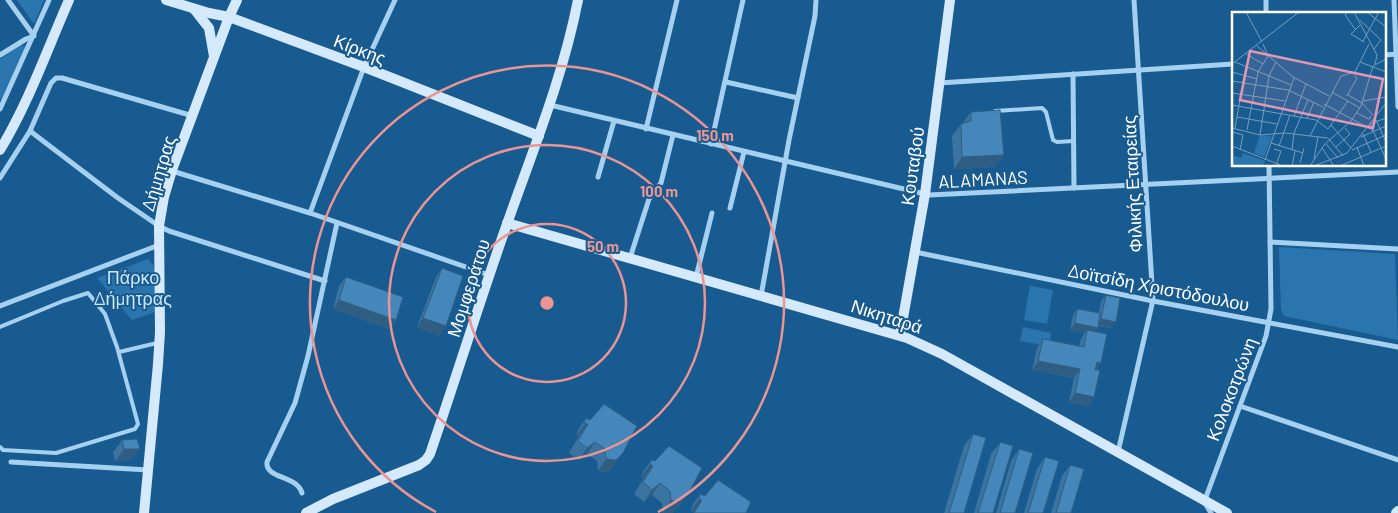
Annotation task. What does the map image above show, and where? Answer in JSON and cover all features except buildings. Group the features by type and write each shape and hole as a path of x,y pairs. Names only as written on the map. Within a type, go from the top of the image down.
{"street":[{"path":"8,0 34,36"},
{"path":"0,108 49,0"},
{"path":"0,150 11,132 38,75 69,0"},
{"name":"Κίρκης","path":"166,0 228,18 364,67 539,136"},
{"name":"Δήμητρας","path":"144,513 159,342 159,226 164,197 172,170 228,18 237,0"},
{"path":"310,213 364,67 396,0"},
{"name":"Μομφεράτου","path":"306,513 333,499 419,465 430,454 507,223 539,136 569,42 578,0"},
{"path":"646,129 677,0"},
{"path":"711,144 743,0"},
{"path":"762,296 785,162 815,16 816,0"},
{"name":"Κουταβού","path":"900,336 925,194 950,0"},
{"name":"Φιλικής Εταιρείας","path":"1118,452 1153,300 1134,0"},
{"path":"1394,0 1398,108"},
{"path":"194,9 209,28 214,57"},
{"path":"0,56 34,36"},
{"path":"939,83 1232,64"},
{"path":"1073,74 1074,188"},
{"path":"0,178 30,131 51,83 58,78 193,116"},
{"path":"726,82 798,98"},
{"name":"ALAMANAS","path":"549,105 925,194 1398,172"},
{"path":"598,177 614,121"},
{"path":"30,131 118,198 159,226 169,231 325,281"},
{"path":"630,258 649,199 661,182 673,135"},
{"path":"730,208 744,152"},
{"name":"Κολοκοτρώνη","path":"1205,501 1270,322 1269,166"},
{"path":"172,170 310,213 490,275"},
{"path":"696,277 712,213"},
{"path":"302,493 296,482 269,472 266,466 295,403 338,223"},
{"name":"Νικηταρά","path":"507,223 900,336 942,354 1227,513"},
{"path":"1270,242 1398,249"},
{"path":"0,306 159,244"},
{"name":"Δοϊτσίδη Χριστόδουλου","path":"915,252 1398,347"},
{"path":"1240,406 1398,460"},
{"path":"11,462 148,470"},
{"path":"1205,501 1211,513"}],"lane":[{"path":"994,111 1042,108 1046,112 1054,140 1074,141"},
{"path":"0,327 63,301 88,293 105,314 119,352 138,424 135,429 56,453 3,450 0,447"},
{"path":"119,352 159,342"}],"green space":[{"path":"17,0 44,0 34,24"},
{"path":"21,45 26,47 1,100 0,59"},
{"path":"1279,247 1395,254 1398,340 1284,316 1281,310"},
{"name":"Πάρκο Δήμητρας","path":"148,259 154,266 155,312 132,320 97,278"},
{"path":"1030,286 1053,290 1047,324 1024,320"},
{"path":"1023,327 1051,333 1049,346 1020,341"}]}
